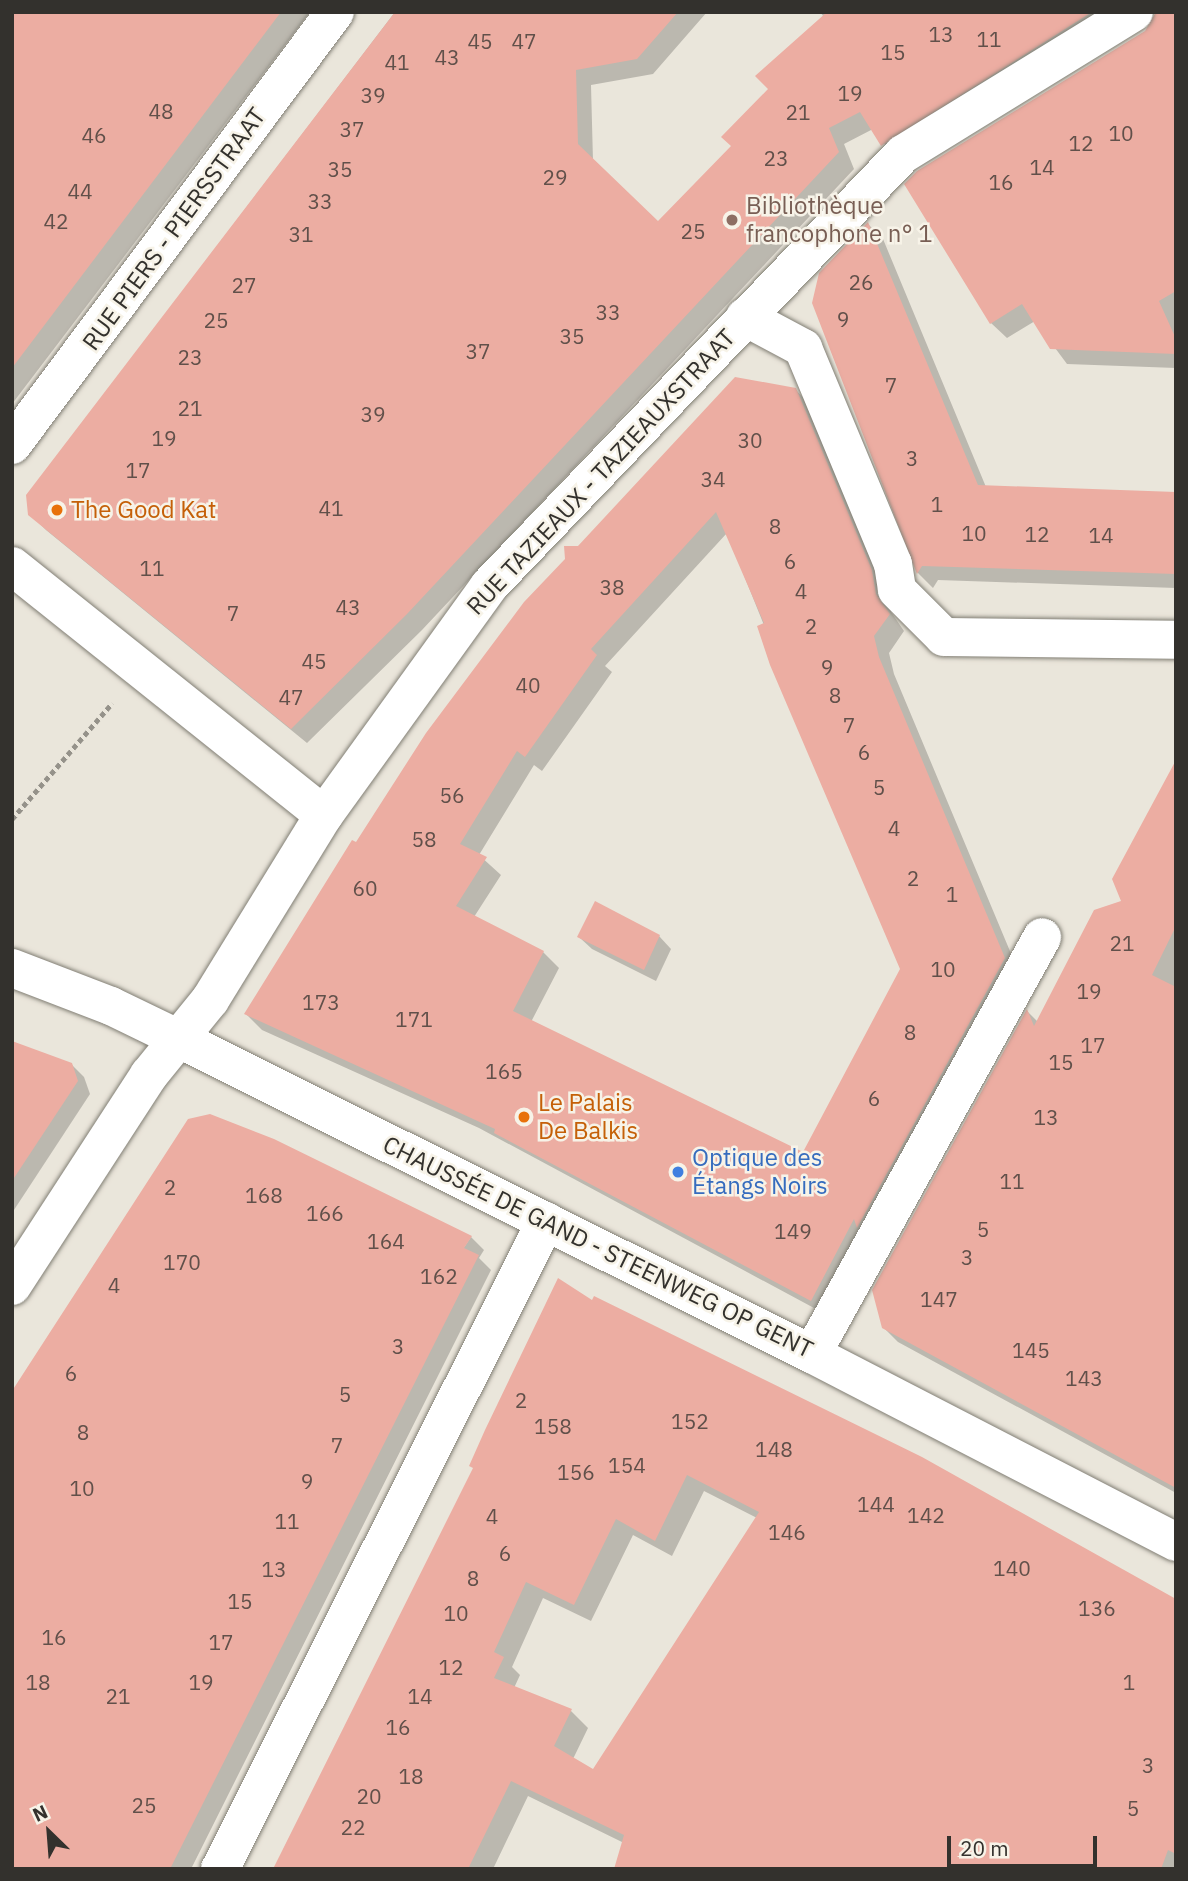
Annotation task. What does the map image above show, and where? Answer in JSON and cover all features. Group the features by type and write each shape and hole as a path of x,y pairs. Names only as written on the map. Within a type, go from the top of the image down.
{"street":[{"name":"RUE PIERS - PIERSSTRAAT","path":"12,445 335,12"},
{"name":"RUE TAZIEAUX - TAZIEAUXSTRAAT","path":"12,1286 149,1075 210,1000 324,816 489,586 903,154 1134,12"},
{"path":"745,317 803,348 893,564 897,590 944,637 1176,640"},
{"path":"12,566 39,598 238,757 324,816"},
{"path":"812,1354 1042,937"},
{"name":"CHAUSSÉE DE GAND - STEENWEG OP GENT","path":"12,968 111,1006 178,1039 812,1354 1176,1542"},
{"path":"220,1869 546,1222"}],"path":[{"path":"12,819 107,709"}],"building":[{"path":"12,12 281,12 12,368"},
{"path":"395,12 678,12 637,59 576,70 578,144 658,221 731,146 721,137 768,89 755,76 827,12 1092,12 881,146 860,112 829,128 839,152 407,614 291,729 28,515 26,495"},
{"path":"1156,12 1176,12 1176,291 1159,301 1176,339 1176,354 1050,349 1022,304 990,324 904,184 917,171 1145,31"},
{"path":"868,222 978,485 1176,492 1176,574 922,566 917,574 812,303 819,273"},
{"path":"735,377 796,388 872,570 876,594 890,614 874,636 879,657 1005,958 857,1228 854,1219 811,1301 494,1133 495,1129 244,1014 352,840 356,842 426,733 524,602 565,559 564,546 578,546","holes":["716,512 764,623 757,626 770,665 900,969 803,1152 513,1011 544,951 456,906 487,857 460,844 517,751 525,757 597,655 591,649"]},
{"path":"1176,760 1176,926 1152,975 1176,987 1176,1488 882,1328 872,1290 1027,1009 1034,1026 1094,910 1121,901 1112,879"},
{"path":"595,901 660,935 644,970 577,937"},
{"path":"12,1041 72,1063 78,1081 12,1181"},
{"path":"210,1114 274,1139 472,1236 464,1248 479,1255 170,1869 12,1869 12,1391 188,1119"},
{"path":"558,1278 592,1300 594,1296 922,1457 1176,1599 1176,1854 1168,1850 1161,1869 614,1869 624,1835 511,1781 468,1869 273,1869 473,1468 469,1466","holes":["687,1475 759,1512 593,1769 554,1746 572,1709 494,1678 504,1657 494,1652 526,1582 574,1605 616,1519 655,1541"]}],"place":[{"name":"Bibliothèque francophone n° 1","path":"732,220"},
{"name":"The Good Kat","path":"57,510"},
{"name":"Le Palais De Balkis","path":"524,1117"},
{"name":"Optique des Étangs Noirs","path":"678,1172"}]}
